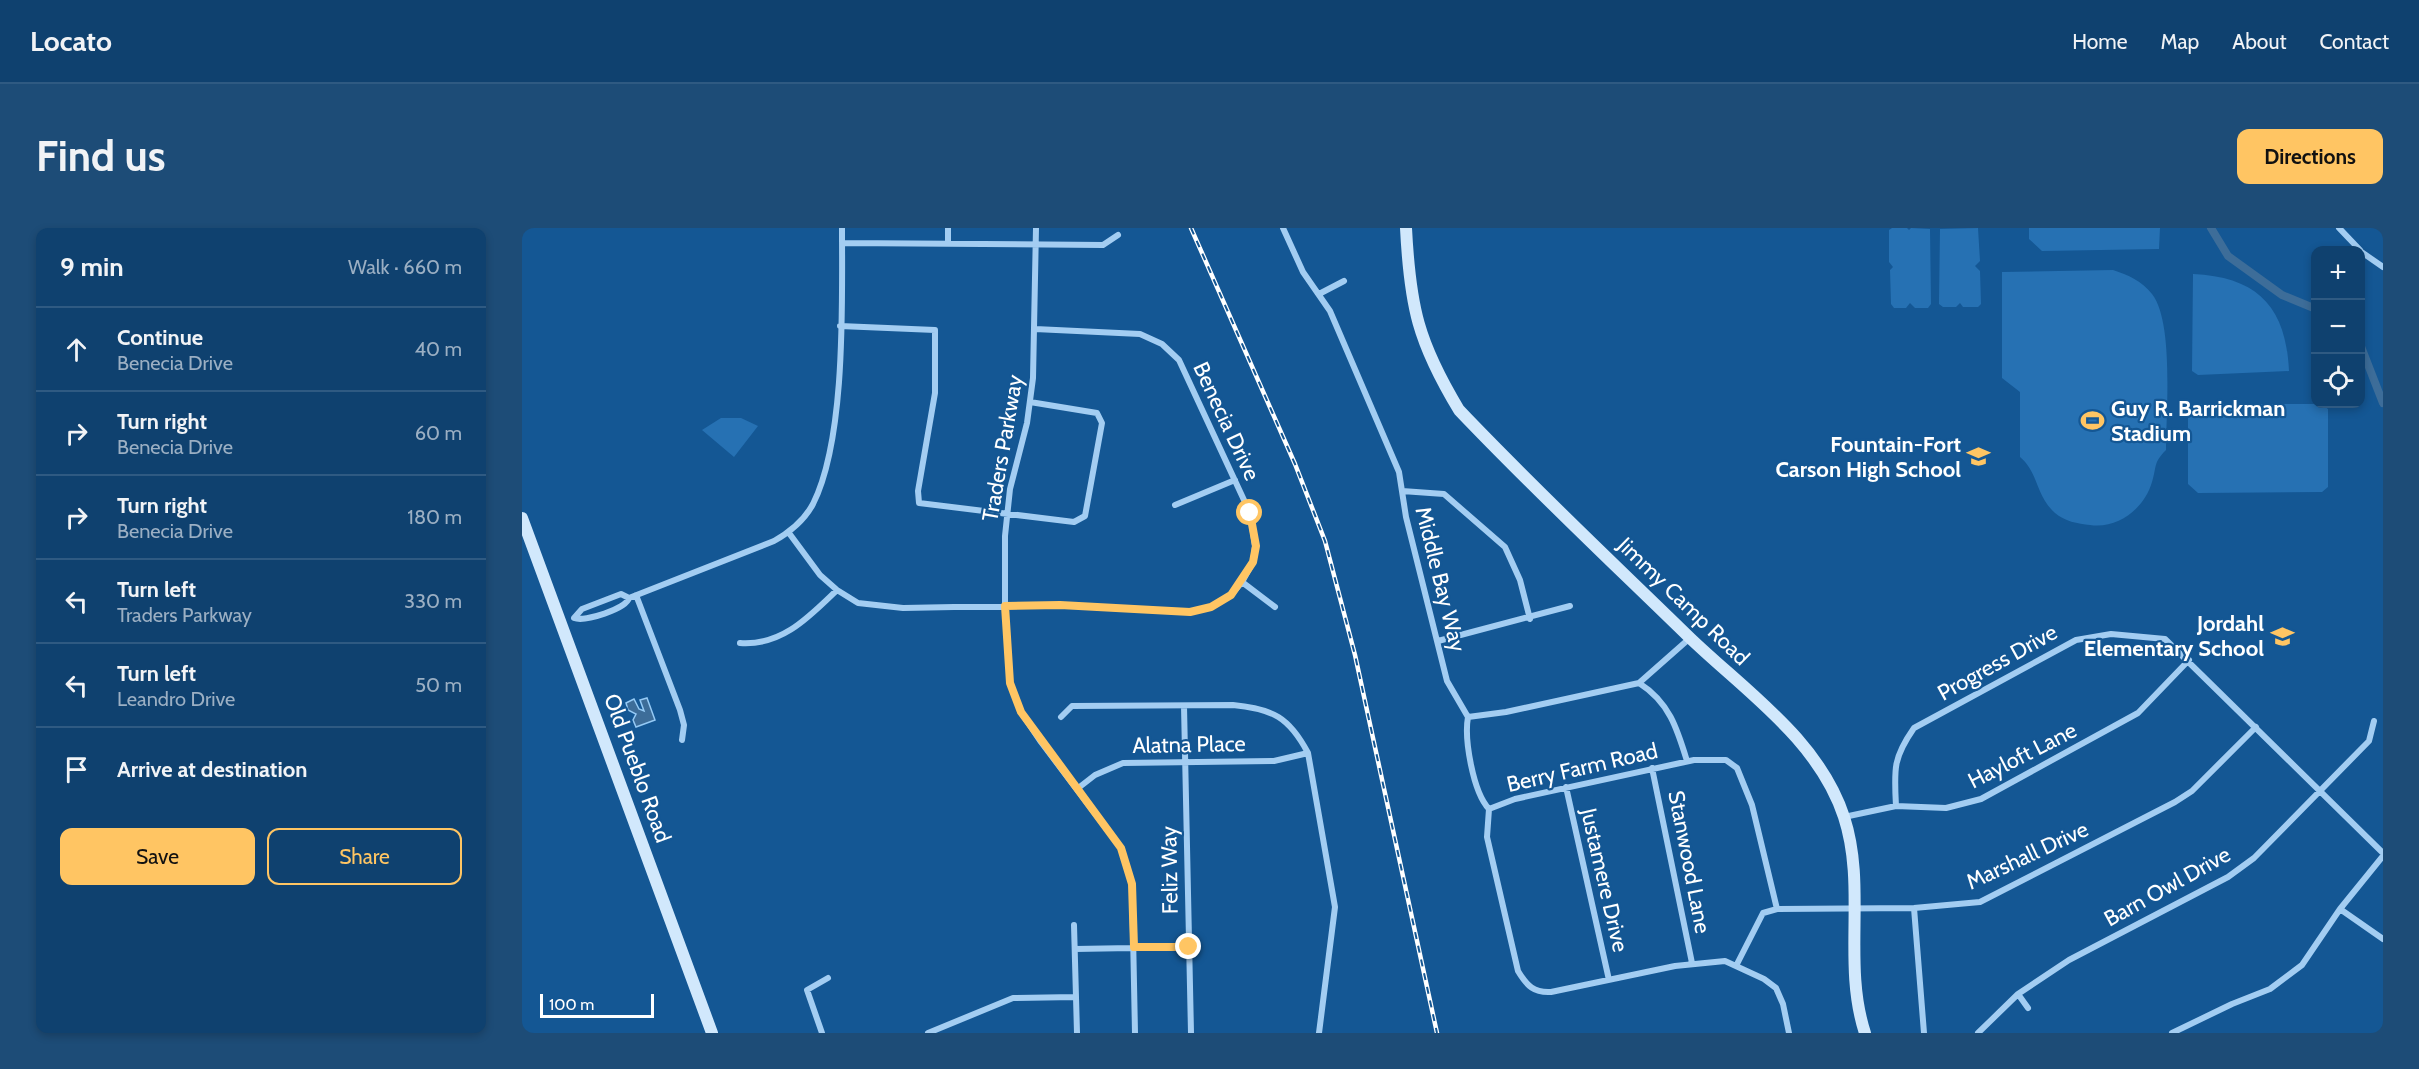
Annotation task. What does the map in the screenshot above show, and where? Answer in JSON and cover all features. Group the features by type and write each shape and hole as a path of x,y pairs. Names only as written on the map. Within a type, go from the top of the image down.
{"street":[{"path":"568,620 585,620 625,605 629,598 789,533 812,505 832,438 840,326 842,228"},
{"path":"948,228 948,242"},
{"name":"Traders Parkway","path":"1036,228 1035,329 1030,402 1010,489 1007,515 1005,606 1010,683 1021,712 1121,848 1132,884 1135,1033"},
{"name":"Middle Bay Way","path":"1283,228 1303,272 1330,311 1399,472 1406,517 1447,681 1468,717"},
{"name":"Jimmy Camp Road","path":"1407,228 1411,298 1420,334 1434,369 1460,410 1690,638 1798,740 1826,775 1844,817 1854,860 1853,969 1859,1015 1865,1033"},
{"path":"2339,228 2355,246"},
{"path":"842,243 948,242 1103,245 1118,235"},
{"path":"2365,254 2383,267"},
{"path":"1318,294 1344,281"},
{"path":"840,326 935,330 935,393 918,491 919,502 1074,522 1085,516 1089,506 1102,423 1097,413 1030,402"},
{"name":"Benecia Drive","path":"789,533 820,575 837,591 858,603 903,608 1060,605 1190,612 1211,607 1231,595 1242,582 1253,562 1256,546 1250,513 1179,360 1162,344 1140,334 1035,329"},
{"path":"1174,505 1235,480"},
{"path":"1402,491 1444,495 1505,547 1520,580 1530,619"},
{"name":"Old Pueblo Road","path":"522,518 568,620 712,1033"},
{"path":"1242,582 1275,607"},
{"path":"740,643 755,644 790,632 837,591"},
{"path":"568,620 582,609 621,594 629,598"},
{"path":"636,595 680,710 684,725 682,740"},
{"path":"1438,641 1530,619 1570,606"},
{"name":"Progress Drive","path":"1896,806 1894,775 1899,750 1914,728 2076,640 2111,634 2165,639 2189,660 2383,855"},
{"path":"1489,809 1481,800 1465,733 1468,717 1506,712 1639,682 1690,638"},
{"name":"Hayloft Lane","path":"1844,817 1896,806 1946,808 1981,799 2138,713 2189,660"},
{"path":"1639,682 1653,692 1674,719 1687,761"},
{"path":"1061,717 1072,706 1260,707 1282,717 1298,735 1308,753 1335,907 1319,1033"},
{"name":"Feliz Way","path":"1184,706 1191,1033"},
{"name":"Barn Owl Drive","path":"1978,1033 2018,994 2069,960 2228,877 2254,858 2369,741 2374,721"},
{"name":"Marshall Drive","path":"1777,909 1914,908 1980,902 2175,802 2192,791 2256,727"},
{"name":"Alatna Place","path":"1077,789 1095,775 1123,764 1274,761 1308,753"},
{"name":"Berry Farm Road","path":"1777,909 1752,805 1737,768 1726,760 1715,758 1687,761 1652,768 1515,799 1489,809 1487,837 1518,971 1525,984 1538,993 1551,992 1692,963 1725,961 1764,979 1776,988 1783,1004 1789,1033"},
{"name":"Stanwood Lane","path":"1652,768 1692,963"},
{"name":"Justamere Drive","path":"1566,787 1609,980"},
{"path":"2172,1033 2232,1004 2270,989 2302,964 2340,909 2383,855"},
{"path":"1914,908 1924,1033"},
{"path":"1736,966 1762,913 1777,909"},
{"path":"2340,909 2383,939"},
{"path":"1074,925 1077,1033"},
{"path":"1075,949 1189,947"},
{"path":"822,1033 807,990 828,978"},
{"path":"2018,994 2028,1008"},
{"path":"932,1032 1013,998 1075,997"}],"shaded area":[{"path":"1892,228 1930,229 1931,304 1928,308 1915,308 1910,303 1906,308 1894,308 1891,304 1890,270 1893,267 1889,262 1889,230"},
{"path":"1978,228 1980,261 1975,266 1980,271 1981,304 1978,307 1963,307 1960,303 1956,307 1943,307 1939,304 1940,229"},
{"path":"2029,228 2160,228 2159,249 2042,251 2029,239"},
{"name":"Guy R. Barrickman Stadium","path":"2113,270 2144,285 2159,307 2166,346 2166,450 2157,462 2148,492 2136,509 2110,524 2090,525 2071,522 2055,513 2044,499 2031,470 2020,457 2020,392 2002,378 2002,272"},
{"path":"2193,274 2216,276 2235,281 2251,289 2264,300 2282,329 2289,371 2198,375 2192,371"},
{"path":"2195,404 2311,404 2311,408 2327,408 2328,487 2322,492 2198,493 2188,484 2188,413"},
{"path":"721,418 741,418 758,426 734,457 702,430"},
{"path":"647,698 655,720 636,727 633,720 636,714 628,710 626,703 634,699 639,709 644,711 640,700"}],"waterway":[{"path":"2211,228 2228,256 2282,295 2311,307"},
{"path":"2364,354 2383,403"}],"railway":[{"path":"1191,228 1295,464 1325,541 1355,655 1437,1033"}],"place":[{"name":"Guy R. Barrickman Stadium","path":"2093,421"},
{"name":"Fountain-Fort Carson High School","path":"1979,457"},
{"name":"Jordahl Elementary School","path":"2282,636"}],"route":[{"path":"1189,947 1134,947 1132,884 1121,848 1021,712 1010,683 1005,606 1060,605 1190,612 1211,607 1231,595 1242,582 1253,562 1256,546 1250,513"}]}
